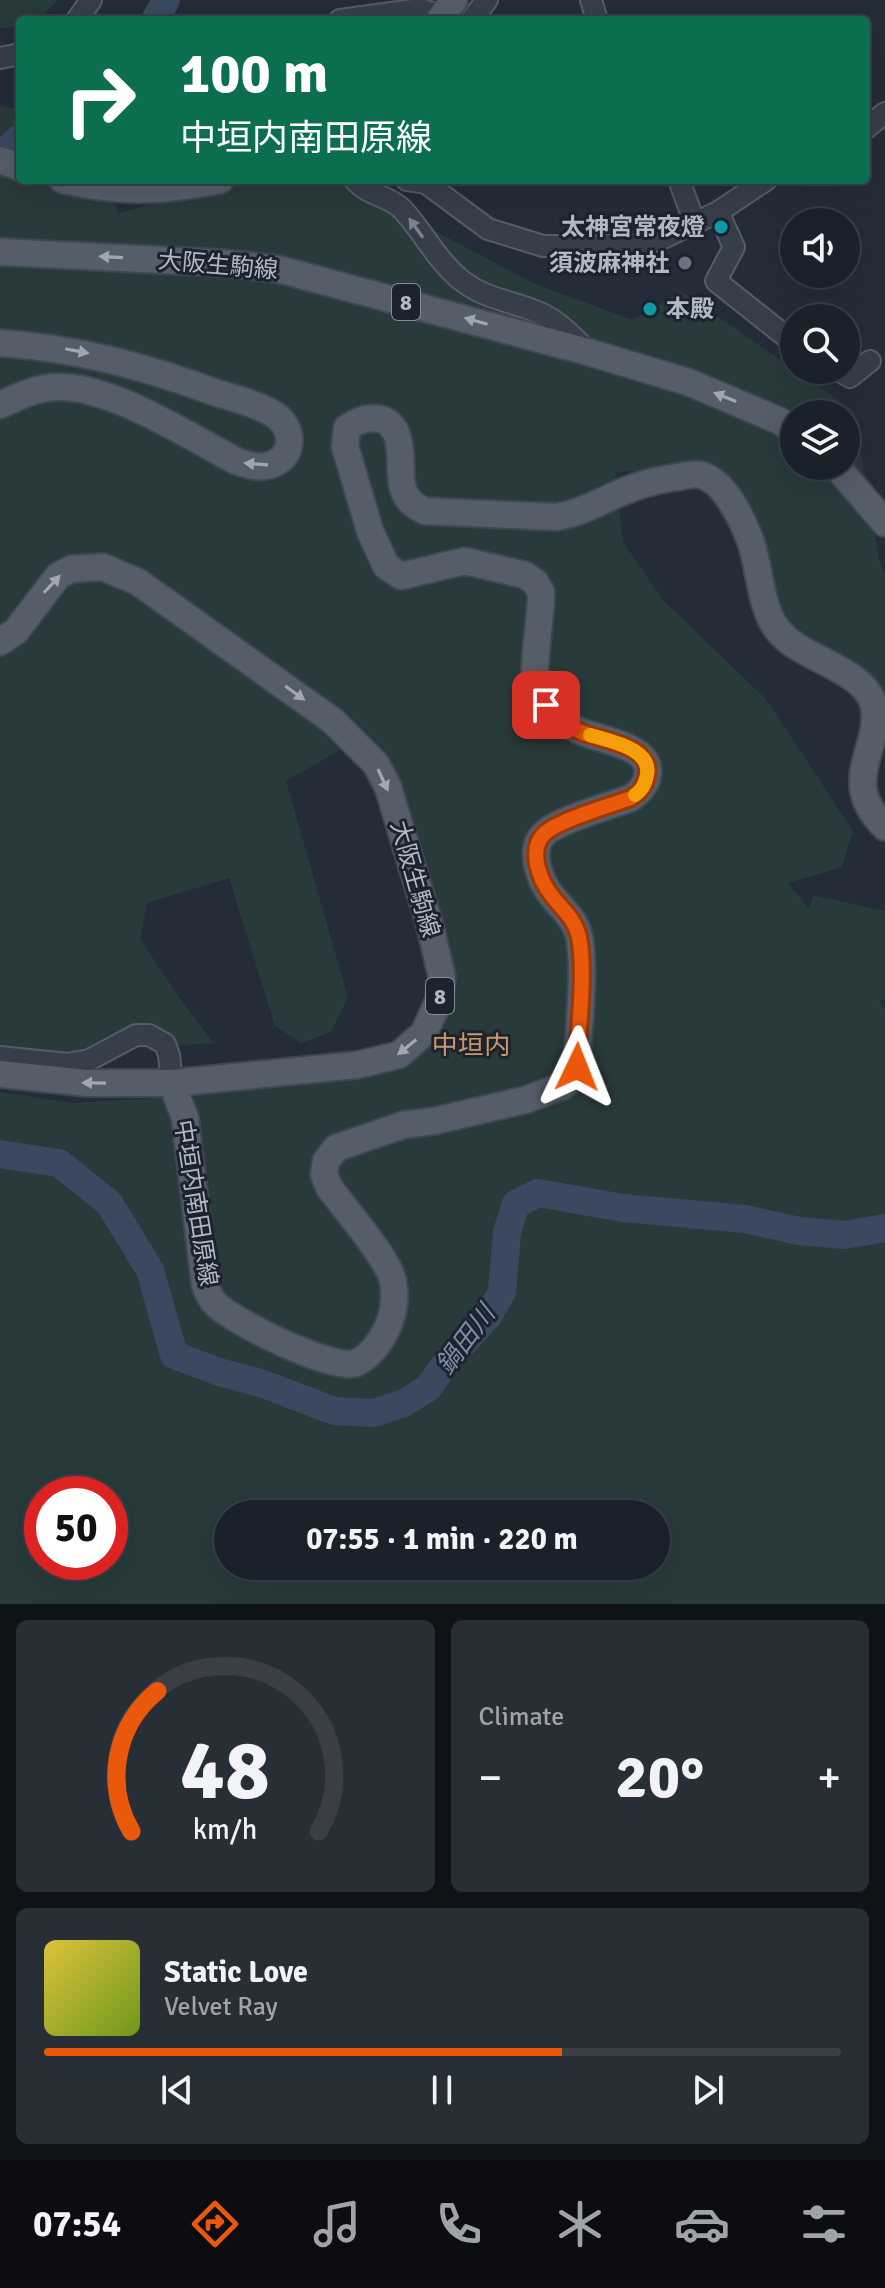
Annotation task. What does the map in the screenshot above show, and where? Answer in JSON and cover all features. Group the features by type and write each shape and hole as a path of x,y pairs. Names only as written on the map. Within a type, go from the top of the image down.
{"main road":[{"path":"425,12 454,0"},
{"path":"81,184 138,191 170,190 200,184"},
{"name":"大阪生駒線","path":"0,252 222,263 278,269 688,382 780,421"},
{"path":"0,343 52,347 106,357 180,380 271,412 284,422 291,436 289,450 281,460 266,467 253,466 236,461 111,396 80,389 43,388 0,405"},
{"name":"中垣内南田原線","path":"172,1083 185,1118 205,1285 213,1302 230,1316 270,1336 311,1356 339,1365 356,1363 383,1338 393,1315 395,1293 390,1273 329,1187 324,1174 326,1161 331,1154 336,1148 403,1125 525,1100 563,1086 573,1078 577,1067 581,955 578,933 571,917 550,894 539,874 539,844 544,834 560,825 631,798 641,791 648,772 646,763 627,747 581,732 560,721 537,692 535,676 541,592 535,582 525,575 465,561 401,576 386,566 370,531 345,446 347,428 358,420 371,417 387,421 395,430 399,440 400,476 405,494 411,505 425,511 556,517 574,515 635,487 656,481 700,474 711,480 724,492 746,530 775,627 791,641 854,679 867,690 874,703 877,723 864,778 864,793 869,809 885,827"},
{"path":"848,480 885,523"},
{"name":"大阪生駒線","path":"0,642 16,631 58,576 71,569 103,567 138,582 333,721 376,764 388,787 442,977 439,1000 424,1033 399,1055 357,1065 172,1083 87,1083 0,1074"}],"street":[{"path":"474,16 487,0"},
{"path":"382,16 425,12"},
{"path":"358,184 400,207 433,252 462,281 493,299 536,311 559,323 588,352"},
{"path":"427,184 488,229 543,246 640,245 661,239 718,212 760,184"},
{"path":"680,184 694,221"},
{"path":"718,212 734,247 716,281 780,332"},
{"path":"860,369 870,361"},
{"path":"0,1057 68,1064 89,1060 136,1035 149,1035 165,1044 172,1083"}],"shaded area":[{"path":"0,0 58,0 42,16 16,16 16,27 0,28"},
{"path":"0,105 16,109 16,184 108,184 118,213 168,200 170,184 347,184 535,284 633,320 681,291 780,360 780,384 815,384 838,400 780,400 780,480 860,480 860,446 880,564 885,573 885,707 786,627 763,546 719,467 615,472 623,542 665,602 766,699 853,831 842,867 788,883 809,909 813,895 885,911 885,1000 879,1000 885,1010 885,1604 0,1604 0,1092 73,1103 188,1096 359,1074 402,1062 448,990 401,803 382,751 363,733 286,781 348,998 331,1032 301,1043 275,1026 229,878 147,903 140,939 214,1043 67,1052 0,1046"}],"waterway":[{"path":"157,16 166,0"},
{"path":"0,155 16,141"},
{"name":"鍋田川","path":"0,1154 59,1163 109,1203 150,1270 174,1355 334,1411 374,1413 404,1403 428,1388 453,1354 488,1316 502,1292 507,1232 516,1204 538,1193 623,1208 745,1219 799,1231 844,1235 885,1228"}],"slow traffic":[{"path":"590,735 627,747 646,763 648,772 645,781 641,791 635,795"}],"place":[{"name":"太神宮常夜燈","path":"721,227"},
{"name":"須波麻神社","path":"685,263"},
{"name":"本殿","path":"650,309"}],"district":[{"name":"中垣内","path":"471,1046"}],"route":[{"path":"546,705 560,721 640,755 648,772 641,791 631,798 560,825 544,834 539,844 539,874 550,894 571,917 578,933 581,955 577,1067"}]}
